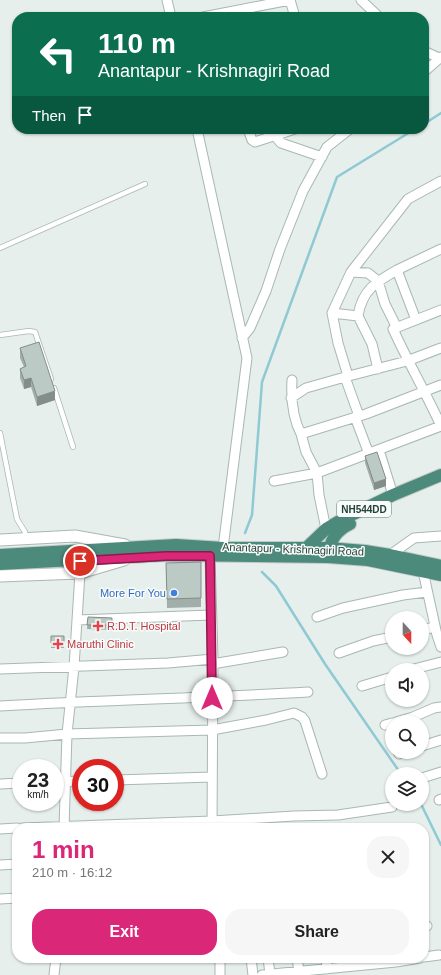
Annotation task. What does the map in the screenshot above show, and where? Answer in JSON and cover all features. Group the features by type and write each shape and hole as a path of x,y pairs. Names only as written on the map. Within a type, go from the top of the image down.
{"highway":[{"name":"NH544DD","path":"296,557 326,529 343,519 393,495 441,475"},
{"name":"NH544DD","path":"328,553 334,536 345,527 390,505 441,484"},
{"name":"Anantapur - Krishnagiri Road","path":"0,564 135,552 176,545 223,548 306,548 441,575"},
{"name":"Anantapur - Krishnagiri Road","path":"0,556 135,552 166,556 296,557 328,553 365,551 390,554 441,566"}],"street":[{"path":"167,0 170,12"},
{"path":"229,12 290,0 294,12"},
{"path":"361,0 374,12"},
{"path":"429,53 440,58 429,68"},
{"path":"198,134 247,358 223,548"},
{"path":"250,134 252,140 255,142 281,134"},
{"path":"242,338 250,328 266,291 280,249 303,191 330,144 343,134"},
{"path":"275,136 281,143 322,157"},
{"path":"369,454 357,417 332,313 351,272 408,199 441,181"},
{"path":"378,369 372,344 358,316 362,301 369,290 378,281 397,270 441,249"},
{"path":"397,270 416,320"},
{"path":"351,272 368,273 378,281 385,304 397,328"},
{"path":"274,481 317,473 441,426 393,329 441,310"},
{"path":"332,313 358,316"},
{"path":"291,398 306,388 408,361 441,348"},
{"path":"292,380 291,398 294,413 306,452 317,473 319,495 326,529"},
{"path":"301,434 357,417 441,385"},
{"path":"380,450 393,495"},
{"path":"0,540 75,536 135,552"},
{"path":"390,554 414,538 441,536"},
{"path":"0,576 80,573 135,552"},
{"path":"210,556 212,661 212,823"},
{"path":"423,571 435,627 441,647"},
{"path":"64,823 67,734 74,667 80,573"},
{"path":"317,617 342,608 403,595 427,592"},
{"path":"77,620 211,615"},
{"path":"429,628 435,627"},
{"path":"339,653 373,641 385,638"},
{"path":"0,669 212,661 283,652"},
{"path":"429,665 441,662"},
{"path":"362,686 385,679"},
{"path":"0,706 70,702 212,698 308,692"},
{"path":"418,715 434,708 441,707"},
{"path":"0,738 25,738 67,734 212,730 294,713 302,717 305,721 322,774"},
{"path":"429,744 441,740"},
{"path":"429,776 441,772"},
{"path":"124,780 212,777"},
{"path":"65,782 72,782"},
{"path":"0,784 12,784"},
{"path":"230,823 294,816 338,815 385,808"},
{"path":"0,829 12,828"},
{"path":"0,865 12,864"},
{"path":"0,899 12,898"},
{"path":"429,956 439,955"},
{"path":"54,975 55,963"},
{"path":"220,963 220,975"},
{"path":"252,963 253,975"},
{"path":"267,963 266,975 327,969 351,963"},
{"path":"298,963 299,972"},
{"path":"326,963 327,969"}],"lane":[{"path":"0,248 146,184"},
{"path":"0,335 29,331 33,331 37,334 73,447"},
{"path":"0,433 17,519 24,532 25,538"}],"building":[{"path":"39,342 55,391 37,397 31,378 24,380 20,369 26,366 20,348"},
{"path":"377,452 386,479 374,483 365,456"},
{"path":"201,562 201,598 167,599 166,563"},
{"path":"88,617 112,618 112,625 87,625"},
{"path":"51,636 64,636 64,643 51,643"}],"waterway":[{"path":"429,121 441,113"},
{"path":"245,533 252,515 262,382 337,177 407,134"},
{"path":"262,572 276,586 325,664 396,767"},
{"path":"424,811 441,845"}],"place":[{"name":"More For You","path":"174,593"},
{"name":"R.D.T. Hospital","path":"98,626"},
{"name":"Maruthi Clinic","path":"58,644"}],"route":[{"path":"80,561 190,555 210,556 212,698"}]}
